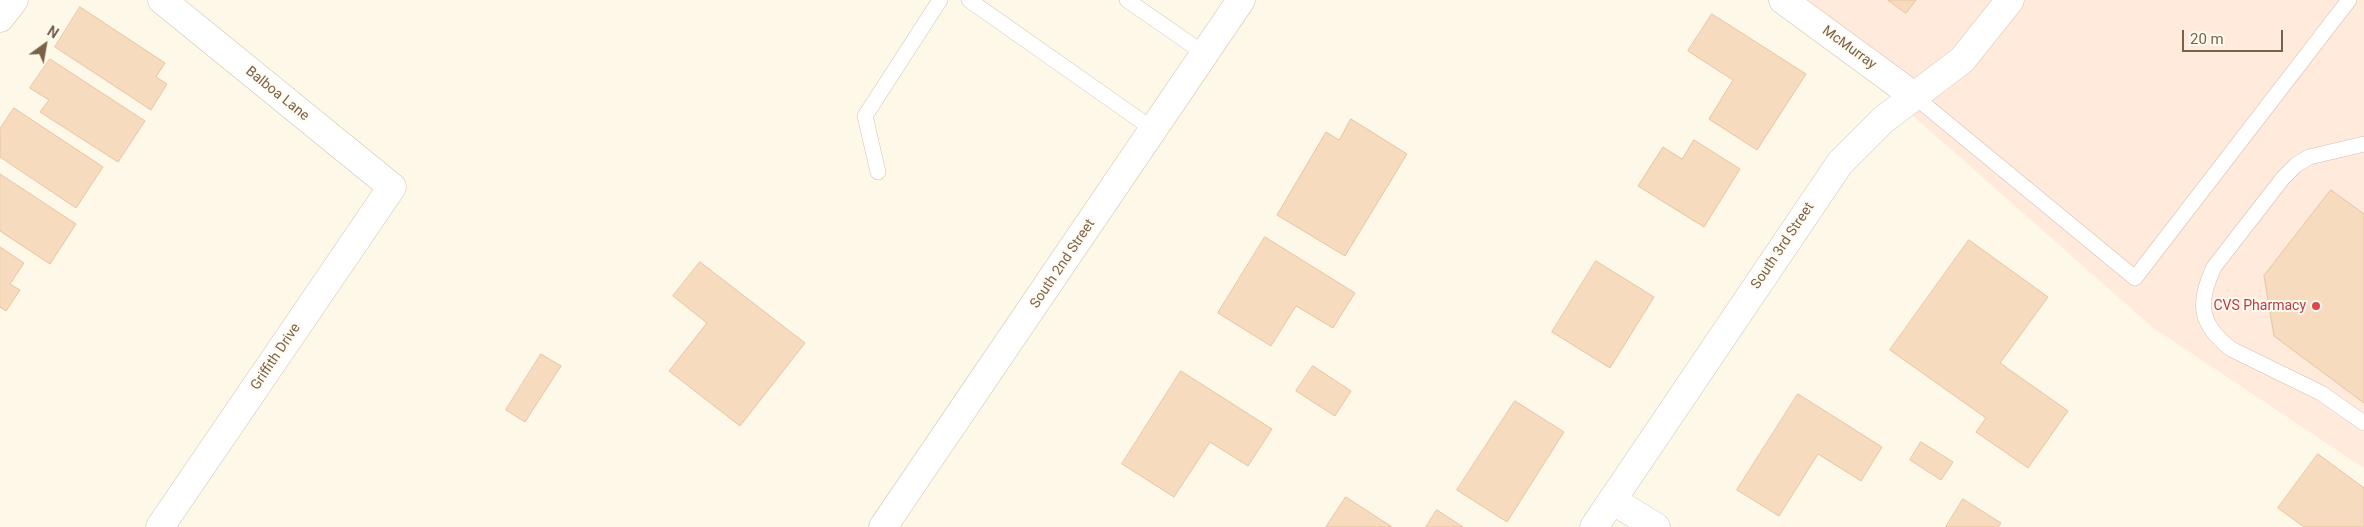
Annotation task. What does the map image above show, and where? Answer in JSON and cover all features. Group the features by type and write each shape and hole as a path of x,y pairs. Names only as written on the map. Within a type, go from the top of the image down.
{"street":[{"path":"0,18 14,0"},
{"name":"Balboa Lane","path":"162,0 392,187"},
{"name":"South 2nd Street","path":"883,527 1241,0"},
{"name":"McMurray","path":"1783,0 1914,96"},
{"name":"South 3rd Street","path":"1594,527 1840,163 1860,140 1962,60 2010,0"},
{"name":"Griffith Drive","path":"160,527 392,187"},
{"path":"1612,500 1656,527"}],"lane":[{"path":"878,172 865,116 940,0"},
{"path":"969,0 1154,130"},
{"path":"1127,0 1204,54"},
{"path":"1914,96 2135,278 2349,0"},
{"path":"2364,144 2309,157 2282,178 2214,267 2207,282 2203,313 2208,327 2230,349 2321,393 2364,423"}],"shaded area":[{"path":"1782,0 2364,0 2364,468 2152,327"}],"building":[{"path":"1888,0 1916,0 1906,13"},
{"path":"80,7 165,63 156,77 167,84 151,110 55,47"},
{"path":"1712,14 1806,74 1757,150 1709,119 1733,80 1688,51"},
{"path":"50,59 145,121 118,162 40,112 49,100 30,88"},
{"path":"14,108 103,167 76,208 0,157 0,129"},
{"path":"1351,119 1407,154 1345,256 1277,215 1326,132 1339,140"},
{"path":"1694,140 1740,169 1704,227 1638,186 1663,147 1682,159"},
{"path":"0,174 76,224 50,264 0,231"},
{"name":"CVS Pharmacy","path":"2331,190 2364,214 2364,403 2274,336 2264,276"},
{"path":"1265,237 1355,293 1333,328 1296,306 1271,346 1218,313"},
{"path":"1969,240 2048,297 2000,363 2068,411 2028,468 1976,432 1986,418 1890,350"},
{"path":"0,247 24,263 10,284 20,290 6,311 0,307"},
{"path":"1596,261 1654,297 1610,368 1552,332"},
{"path":"700,262 805,343 740,426 669,371 707,323 673,296"},
{"path":"541,354 561,366 525,422 506,410"},
{"path":"1313,366 1351,391 1335,416 1296,391"},
{"path":"1181,371 1272,429 1248,466 1210,442 1174,497 1122,464"},
{"path":"1798,394 1882,447 1861,481 1818,454 1779,516 1737,490"},
{"path":"1515,401 1564,432 1507,522 1457,490"},
{"path":"1921,442 1953,462 1941,480 1910,460"},
{"path":"2318,454 2364,488 2364,527 2304,527 2278,508"},
{"path":"1346,497 1392,527 1326,527"},
{"path":"1963,499 2001,523 1998,527 1946,527"},
{"path":"1437,510 1463,527 1426,527"}],"place":[{"name":"CVS Pharmacy","path":"2316,306"}]}
